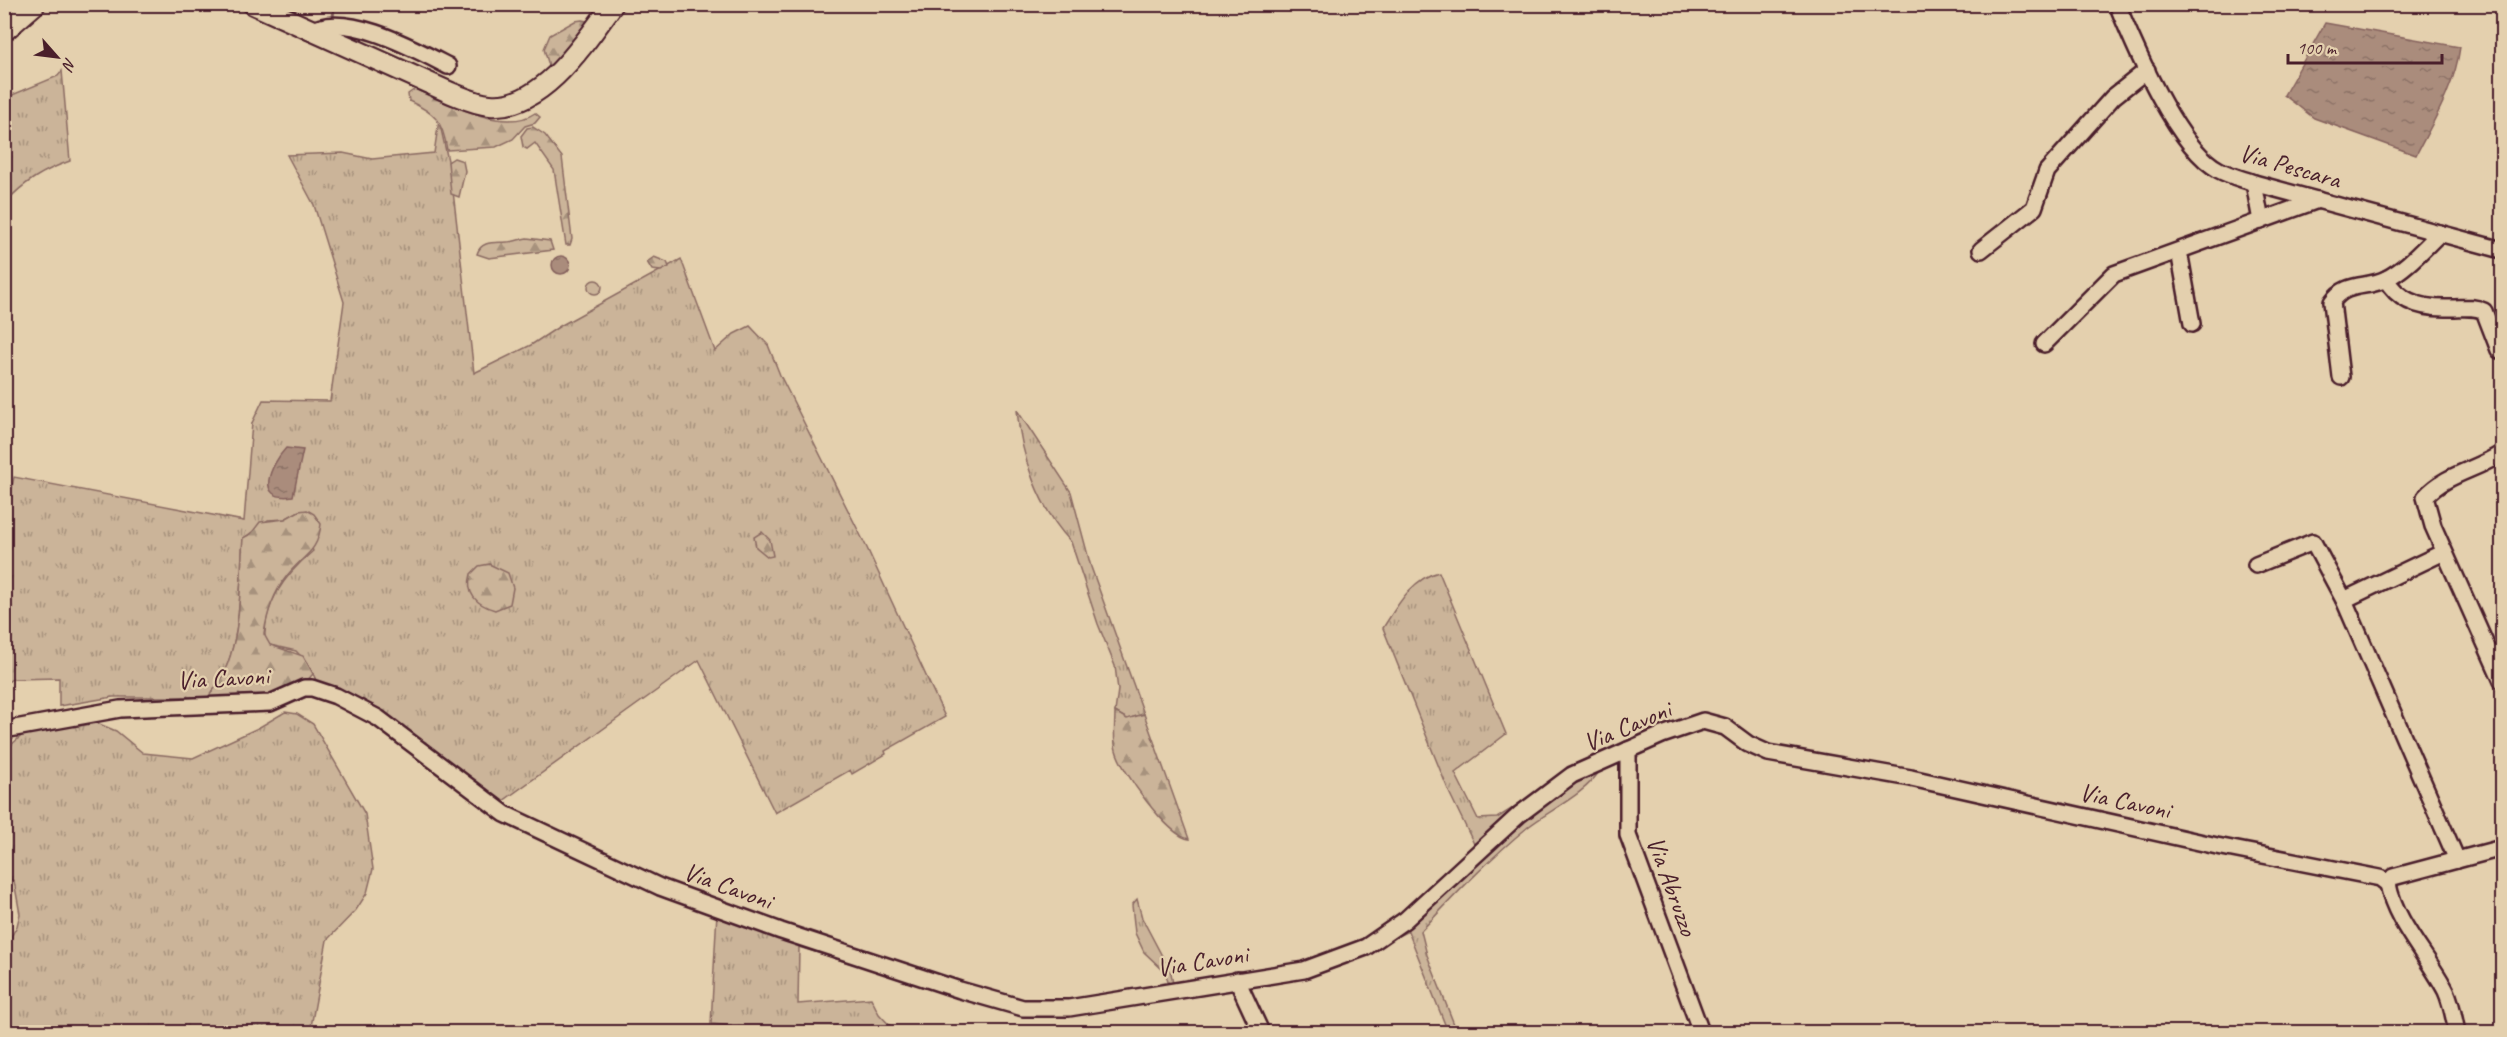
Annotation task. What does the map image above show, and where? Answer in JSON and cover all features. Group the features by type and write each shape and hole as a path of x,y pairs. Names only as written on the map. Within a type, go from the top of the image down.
{"main road":[{"path":"4,31 35,4"},
{"path":"253,4 310,32 451,93 479,104 493,106 525,99 538,91 568,63 613,4"}],"street":[{"name":"Via Pescara","path":"2116,4 2147,70 2187,142 2218,170 2254,183 2502,250"},
{"path":"310,32 319,26 334,24 378,34 397,40 448,66"},
{"path":"1981,250 2034,208 2047,171 2114,97 2147,70"},
{"path":"2254,183 2261,221"},
{"path":"2044,344 2114,274 2318,200"},
{"path":"2341,377 2332,302 2345,288 2386,279 2440,233"},
{"path":"2179,250 2192,324"},
{"path":"2386,279 2392,292 2406,301 2449,308 2475,307 2484,311 2499,350"},
{"path":"2502,453 2484,465 2439,482 2425,497 2433,526 2502,681"},
{"path":"2256,565 2313,542 2344,600 2457,860"},
{"path":"2344,600 2444,552"},
{"name":"Via Cavoni","path":"4,730 120,709 270,703 284,699 304,688 312,688 336,696 378,718 505,814 568,845 691,899 960,990 1023,1008 1069,1008 1304,970 1366,947 1405,920 1520,814 1572,775 1703,721 1725,727 1768,753 1911,778 2217,846 2380,878 2388,884"},
{"name":"Via Abruzzo","path":"1628,750 1628,835 1701,1032"},
{"path":"2457,1032 2447,994 2418,942 2399,918 2391,900 2388,884 2393,877 2502,848"},
{"path":"1237,980 1261,1032"}],"green space":[{"path":"575,21 592,22 550,69 544,49 550,35"},
{"path":"62,71 70,161 35,178 5,203 5,98 58,76"},
{"path":"415,89 458,108 491,118 522,119 535,113 540,117 535,123 525,126 513,139 496,147 447,150 443,132 436,119 409,101 408,94"},
{"path":"439,120 451,174 474,373 531,345 560,326 681,259 715,351 734,334 750,326 768,345 780,375 867,548 945,717 885,751 886,754 852,774 850,770 775,813 699,660 496,806 406,734 320,689 309,665 296,651 270,645 265,639 268,613 278,589 313,551 299,511 285,519 268,520 243,539 240,601 234,643 220,681 208,697 113,697 59,706 59,678 12,679 5,684 4,523 14,477 244,521 252,423 263,400 330,401 344,302 314,205 287,155 343,153 372,159 434,153"},
{"path":"533,127 545,135 562,157 572,239 570,245 566,245 554,170 535,143 527,149 523,147 521,136 527,128"},
{"path":"454,158 463,161 465,171 459,197 451,194 448,162"},
{"path":"527,238 550,241 553,250 489,258 477,254 485,244 512,242"},
{"path":"654,257 667,262 669,267 661,271 652,270 647,262"},
{"path":"595,280 600,282 602,287 600,292 595,294 590,292 588,287 590,282"},
{"path":"1017,410 1071,492 1091,567 1144,714 1127,719 1115,712 1118,690 1115,666 1098,624 1071,542 1049,513 1033,480 1022,445"},
{"path":"307,510 314,514 321,524 317,542 286,577 278,590 269,611 264,634 270,645 303,656 313,674 292,690 280,695 267,698 213,701 208,697 220,681 234,643 240,600 243,538 251,534 260,522 285,519 299,511"},
{"path":"762,532 770,540 773,556 768,557 756,547 754,537"},
{"path":"489,564 508,573 513,588 510,604 495,610 478,602 471,593 470,587 471,574 479,566"},
{"path":"1439,572 1506,734 1455,773 1478,819 1497,818 1532,796 1476,848 1449,792 1383,628 1413,587 1429,575"},
{"path":"285,712 297,714 313,724 365,814 373,869 367,893 356,910 327,940 310,1032 13,1032 5,1011 4,956 20,914 14,881 5,876 4,751 26,732 65,724 80,726 97,723 116,731 143,753 193,758 258,728"},
{"path":"1115,712 1127,719 1144,714 1189,839 1169,827 1158,815 1136,787 1120,760 1115,746"},
{"path":"1600,770 1586,787 1528,827 1500,851 1421,931 1427,955 1457,1032 1448,1032 1408,931 1398,936 1468,867 1518,823 1572,785"},
{"path":"1137,899 1142,918 1171,973 1174,989 1169,985 1165,972 1144,952 1135,933 1132,905"},
{"path":"717,912 826,951 853,964 799,947 798,1004 871,998 879,1014 896,1032 799,1032 711,1024"}],"water":[{"path":"2325,23 2460,47 2449,89 2416,155 2314,118 2284,95"},
{"path":"561,256 567,259 570,265 567,271 561,274 555,271 552,265 555,259"},
{"path":"286,448 303,450 293,496 281,496 273,493 269,488 271,472"}],"waterway":[{"path":"333,20 334,4"}]}
